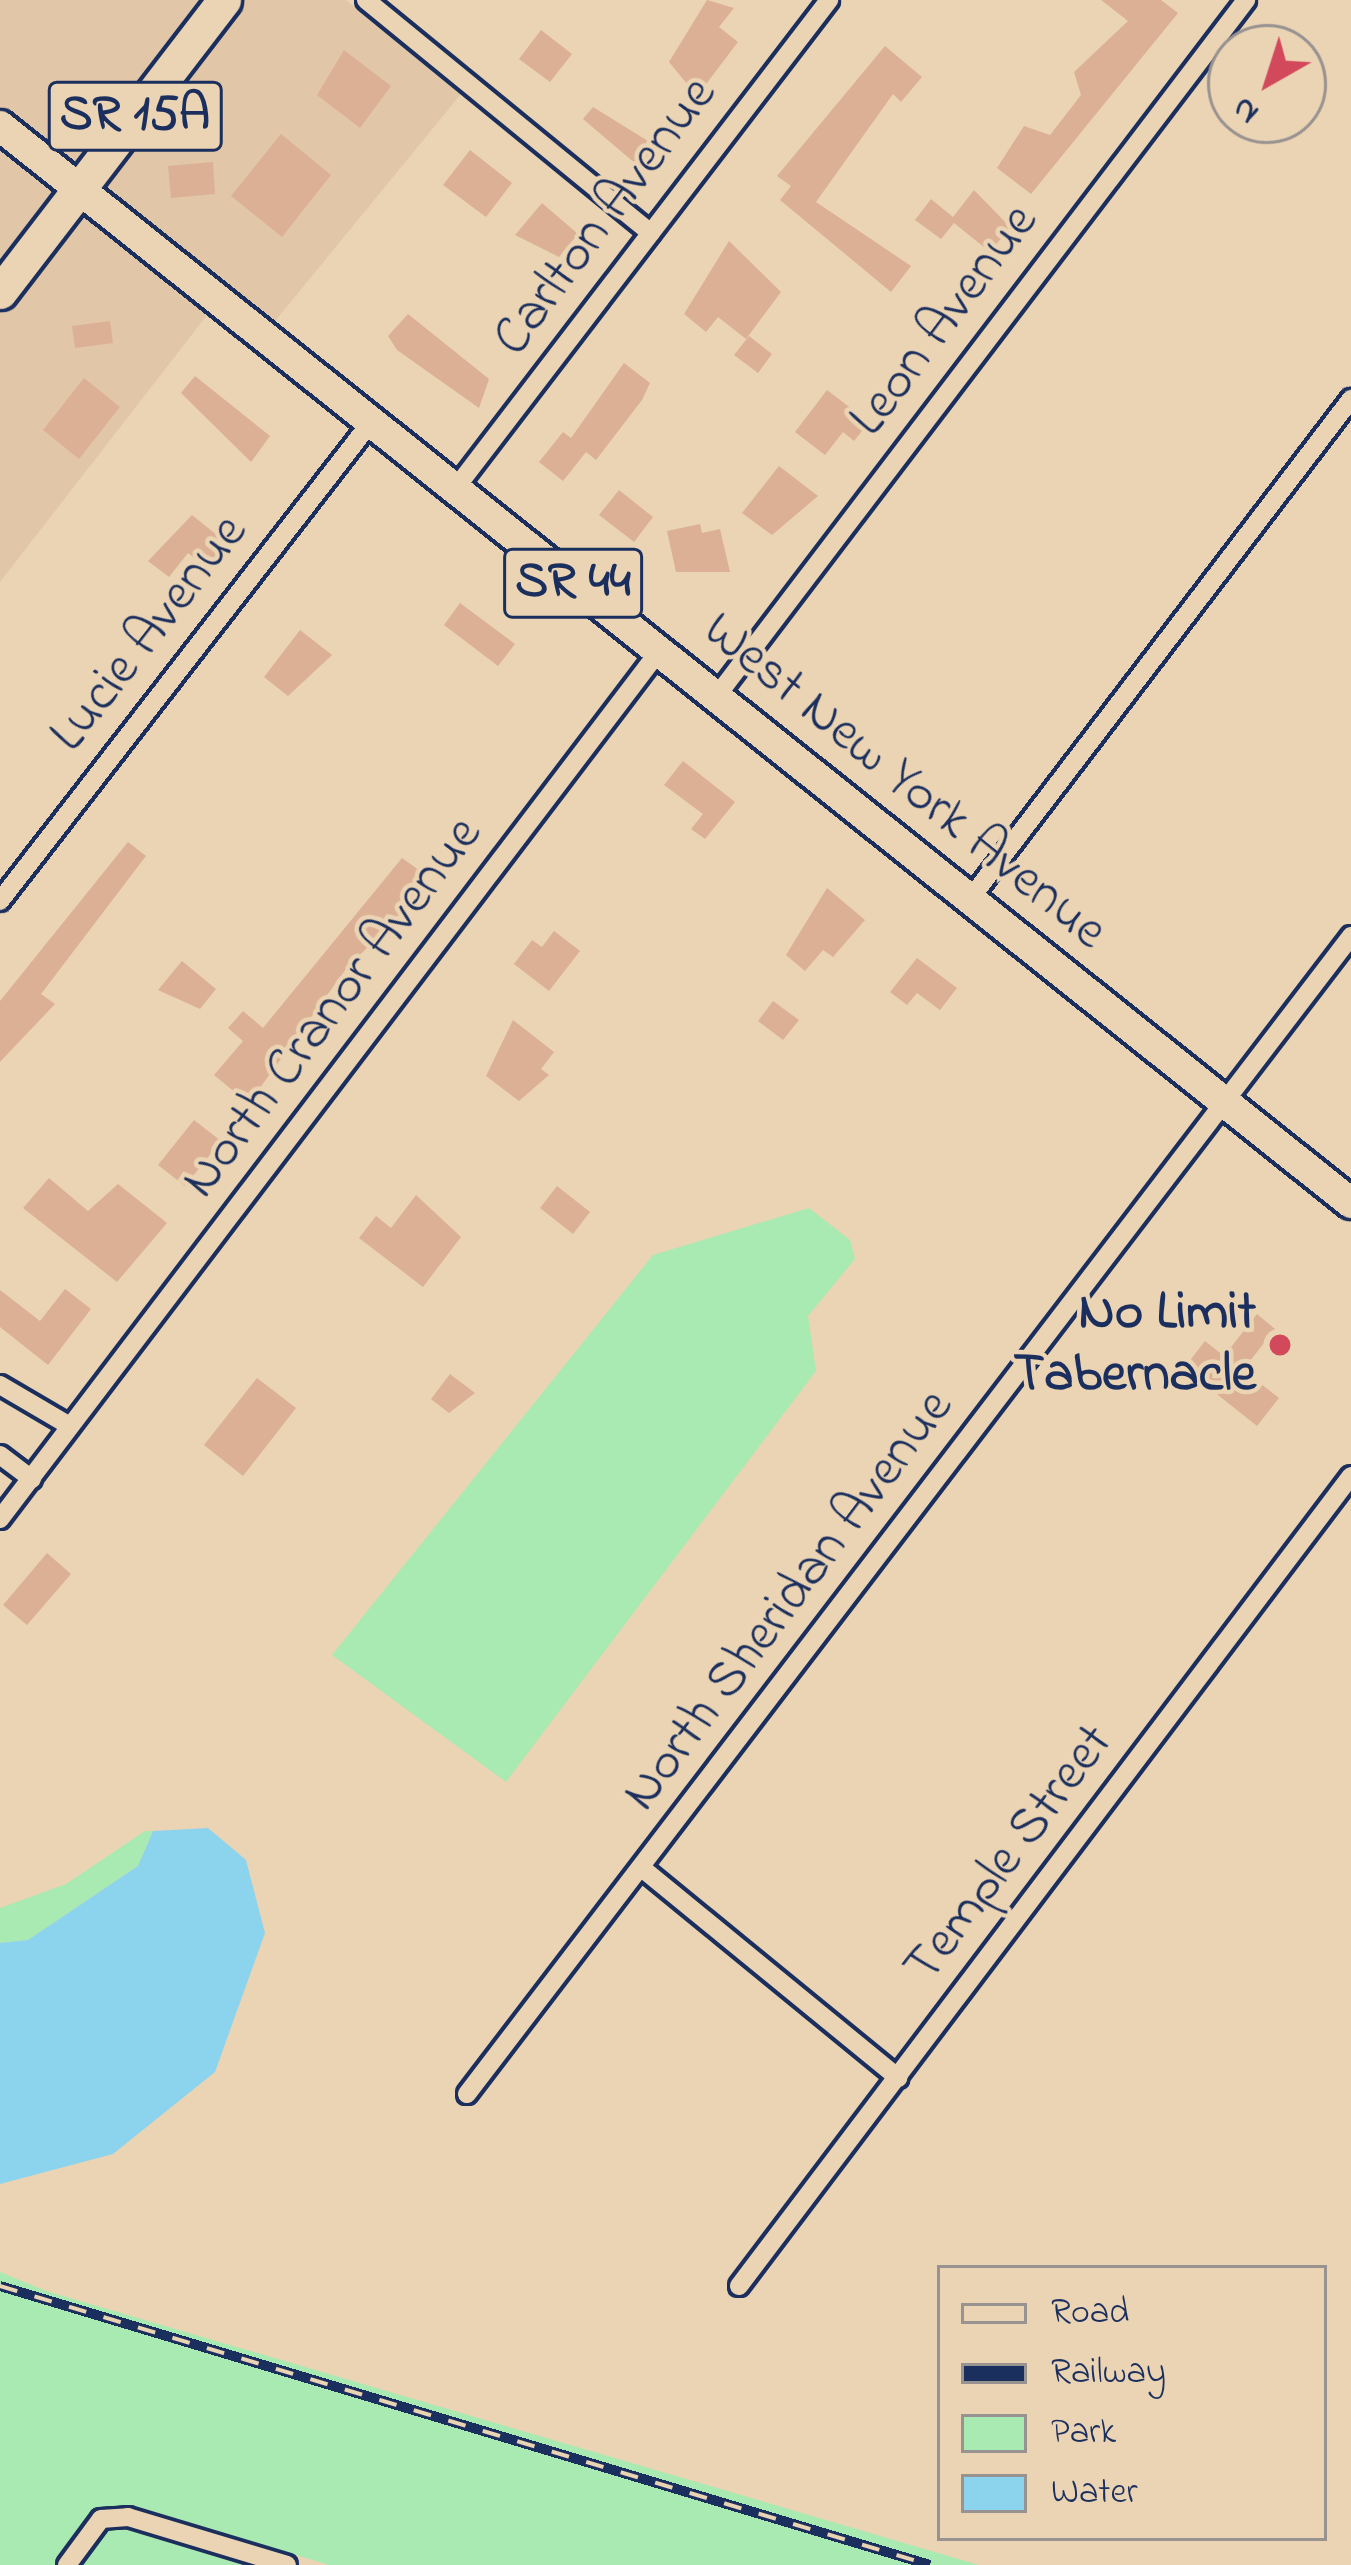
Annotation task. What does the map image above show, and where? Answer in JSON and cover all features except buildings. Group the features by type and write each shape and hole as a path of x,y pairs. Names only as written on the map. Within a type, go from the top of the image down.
{"highway":[{"name":"SR 15A","path":"0,292 224,0"}],"main road":[{"name":"West New York Avenue","path":"0,126 1351,1203"}],"street":[{"path":"366,0 651,233"},
{"name":"Carlton Avenue","path":"455,489 829,0"},
{"name":"Leon Avenue","path":"716,697 1246,0"},
{"path":"970,899 1351,399"},
{"name":"Lucie Avenue","path":"0,901 371,422"},
{"name":"North Cranor Avenue","path":"0,1520 659,651"},
{"name":"North Sheridan Avenue","path":"467,2094 1351,936"},
{"path":"0,1385 73,1422"},
{"path":"0,1455 32,1479"},
{"name":"Temple Street","path":"739,2286 1351,1477"},
{"path":"643,1869 898,2078"},
{"path":"67,2565 101,2519 128,2517 287,2565"}],"shaded area":[{"path":"0,0 210,0 78,172 0,110"},
{"path":"238,0 346,0 461,94 271,326 95,186"},
{"path":"0,142 63,192 0,274"},
{"path":"80,206 211,310 0,582 0,310"}],"green space":[{"path":"809,1208 850,1240 855,1259 808,1316 816,1371 506,1782 332,1655 653,1255"},
{"path":"145,1831 153,1831 138,1866 28,1940 0,1943 0,1908 66,1884"},
{"path":"0,2272 46,2291 979,2565 329,2565 132,2505 95,2510 55,2565 0,2565"},
{"path":"125,2529 244,2565 79,2565 105,2530"}],"water":[{"path":"208,1828 246,1860 265,1933 215,2072 113,2154 0,2184 0,1943 28,1940 138,1866 153,1831"}],"railway":[{"path":"0,2286 930,2565"}],"place":[{"name":"No Limit Tabernacle","path":"1280,1345"}]}
